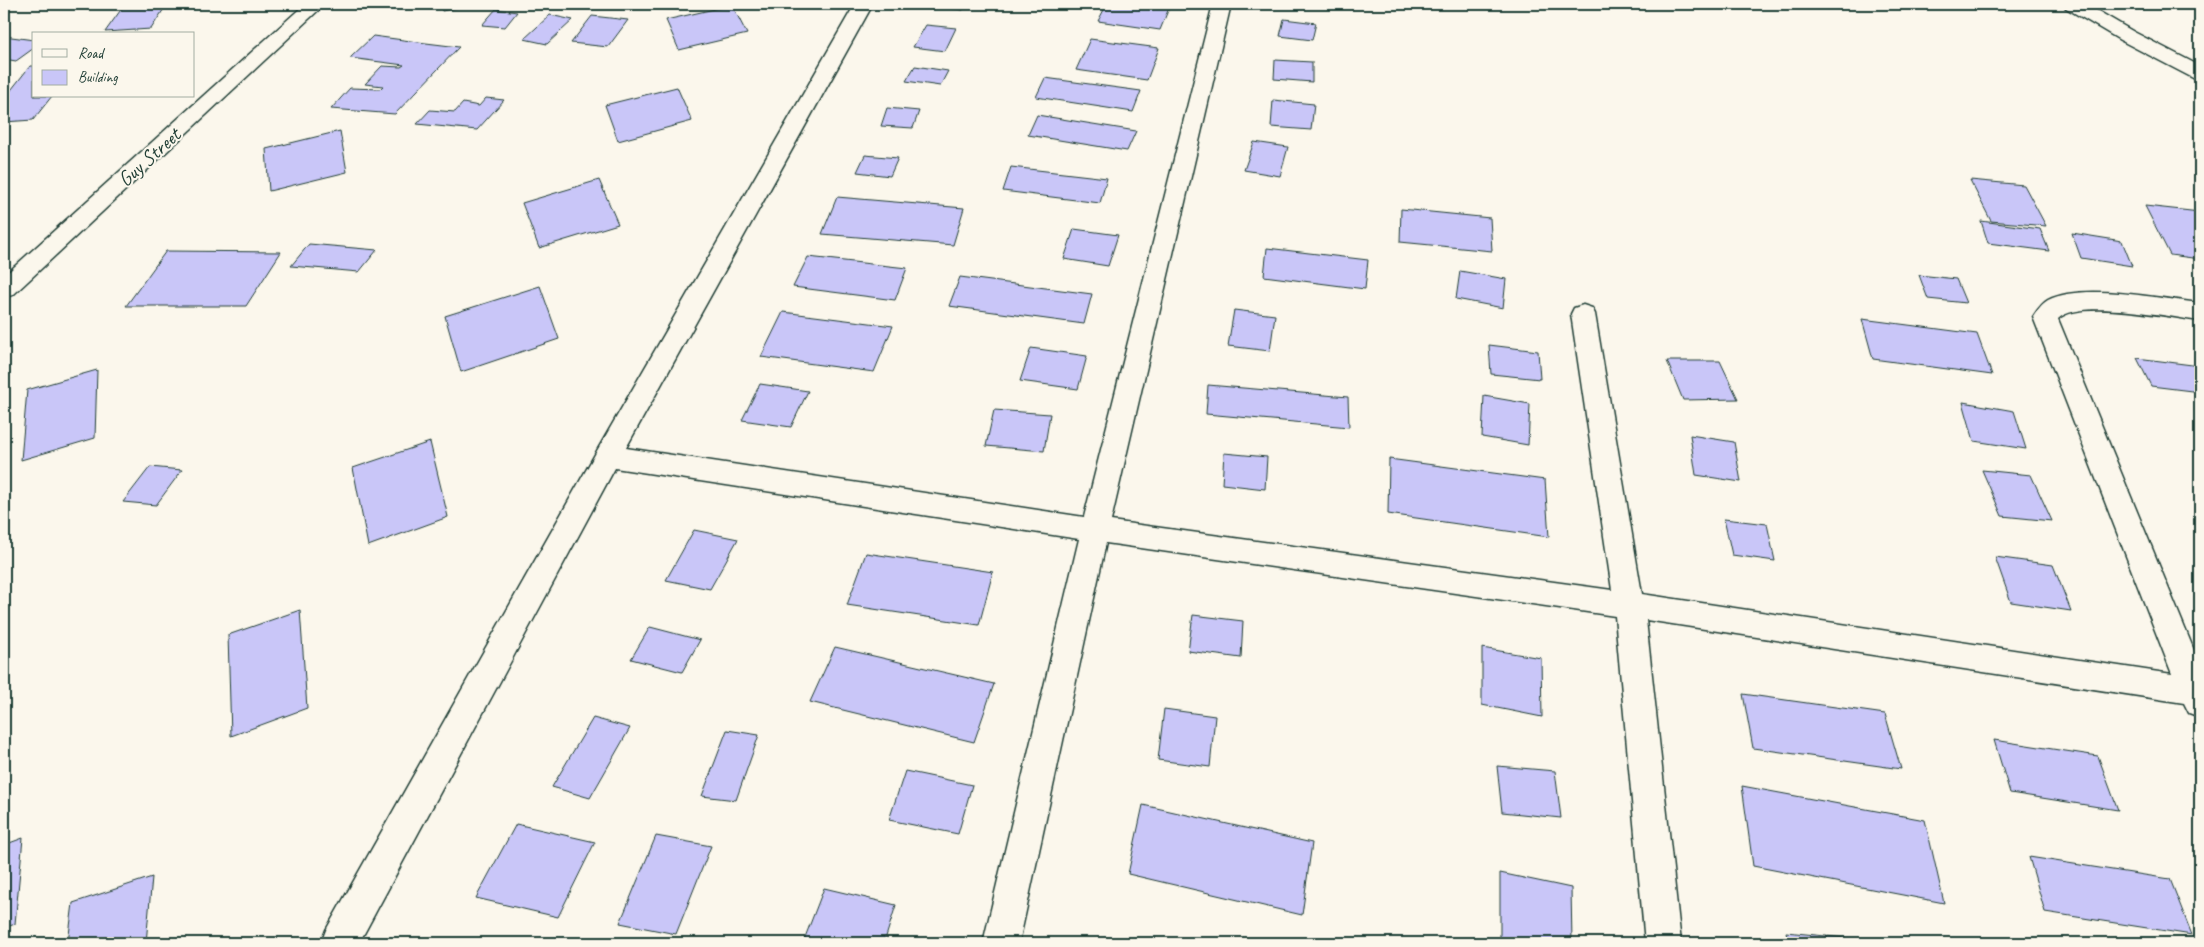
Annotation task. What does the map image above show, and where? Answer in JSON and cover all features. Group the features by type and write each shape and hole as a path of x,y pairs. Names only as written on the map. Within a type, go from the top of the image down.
{"street":[{"name":"Guy Street","path":"4,289 316,4"},
{"path":"339,943 608,456 864,4"},
{"path":"1001,943 1095,530 1222,4"},
{"path":"2073,4 2127,36 2200,74"},
{"path":"2198,695 2045,317 2058,305 2077,302 2116,302 2200,312"},
{"path":"1583,314 1629,605 1663,943"},
{"path":"608,456 1095,530 1629,605 2198,695"}],"building":[{"path":"125,4 167,4 151,29 105,32"},
{"path":"440,4 475,4 442,11"},
{"path":"934,4 967,4 963,10 933,6"},
{"path":"1107,4 1140,4 1169,8 1160,30 1098,21"},
{"path":"732,5 747,34 679,50 666,20"},
{"path":"496,9 517,12 505,27 482,25"},
{"path":"550,15 573,20 547,44 524,39"},
{"path":"592,16 628,20 608,47 571,43"},
{"path":"1284,19 1316,23 1312,40 1280,36"},
{"path":"926,25 956,28 945,51 913,47"},
{"path":"4,36 32,40 32,49 16,61 4,59"},
{"path":"373,36 459,47 395,114 331,109 350,88 380,89 383,86 365,84 382,66 401,67 404,65 350,58"},
{"path":"1090,39 1159,48 1147,80 1076,70"},
{"path":"1275,60 1312,62 1312,82 1274,79"},
{"path":"30,66 32,66 32,98 50,98 33,120 4,122 4,99"},
{"path":"915,66 948,71 940,86 906,81"},
{"path":"1045,78 1141,91 1133,112 1036,97"},
{"path":"677,87 692,121 618,141 605,105"},
{"path":"486,98 504,100 477,130 417,124 430,110 455,112 463,103 479,106"},
{"path":"1273,100 1314,104 1311,130 1271,127"},
{"path":"887,108 919,111 913,128 881,126"},
{"path":"1037,115 1136,131 1127,151 1028,135"},
{"path":"340,131 347,172 269,191 266,149"},
{"path":"1254,142 1288,147 1280,176 1244,170"},
{"path":"865,155 898,158 890,176 857,172"},
{"path":"1011,167 1107,178 1100,203 1003,191"},
{"path":"599,180 618,224 539,248 522,203"},
{"path":"1970,180 2024,185 2046,226 1991,221"},
{"path":"837,197 964,208 953,245 822,234"},
{"path":"2145,206 2200,212 2200,259 2170,255"},
{"path":"1401,209 1490,218 1492,251 1400,242"},
{"path":"1981,221 2040,229 2049,251 1988,243"},
{"path":"1074,229 1118,235 1108,266 1064,259"},
{"path":"2072,233 2122,241 2132,266 2081,258"},
{"path":"309,244 377,250 359,272 291,266"},
{"path":"1267,248 1368,260 1365,289 1264,276"},
{"path":"166,251 281,252 246,306 126,306"},
{"path":"808,257 907,268 895,300 793,287"},
{"path":"1460,271 1506,279 1503,308 1456,299"},
{"path":"1919,275 1956,279 1966,303 1928,299"},
{"path":"960,277 1092,294 1084,324 949,306"},
{"path":"540,286 559,339 461,372 445,316"},
{"path":"1234,310 1275,315 1270,351 1228,346"},
{"path":"783,312 893,326 874,372 761,357"},
{"path":"1862,319 1977,334 1992,375 1873,359"},
{"path":"1489,345 1538,351 1540,379 1491,374"},
{"path":"1031,348 1087,356 1078,389 1020,381"},
{"path":"2137,358 2200,366 2200,392 2151,386"},
{"path":"1667,361 1720,361 1738,399 1683,400"},
{"path":"97,370 95,438 21,460 27,390"},
{"path":"760,384 808,391 791,427 742,420"},
{"path":"1208,385 1348,397 1349,427 1206,414"},
{"path":"1484,396 1530,404 1528,445 1482,437"},
{"path":"1963,402 2014,411 2026,449 1974,441"},
{"path":"994,410 1050,414 1044,451 986,446"},
{"path":"1690,435 1734,442 1741,482 1696,475"},
{"path":"430,442 448,517 368,546 353,468"},
{"path":"1224,453 1267,457 1265,489 1222,484"},
{"path":"1389,459 1545,480 1549,537 1388,514"},
{"path":"150,467 182,470 156,505 123,502"},
{"path":"1982,470 2031,475 2052,521 2002,516"},
{"path":"1724,519 1767,524 1775,561 1732,555"},
{"path":"694,530 738,539 710,589 666,580"},
{"path":"866,553 993,572 979,625 847,605"},
{"path":"1995,557 2053,565 2071,611 2011,602"},
{"path":"300,610 307,708 231,736 228,635"},
{"path":"1193,615 1243,621 1241,658 1188,651"},
{"path":"650,627 700,640 682,672 631,659"},
{"path":"835,647 994,684 974,742 810,702"},
{"path":"1482,648 1541,658 1542,717 1482,705"},
{"path":"1743,694 1885,714 1901,769 1753,748"},
{"path":"1164,709 1215,716 1210,767 1158,760"},
{"path":"593,718 630,728 590,798 552,787"},
{"path":"727,730 759,735 736,800 702,796"},
{"path":"1994,740 2098,756 2118,810 2010,793"},
{"path":"1497,766 1555,771 1561,818 1502,812"},
{"path":"905,771 972,785 958,834 889,820"},
{"path":"1742,786 1925,820 1944,903 1753,866"},
{"path":"1143,805 1312,843 1302,915 1128,874"},
{"path":"516,824 595,842 558,917 476,898"},
{"path":"656,836 711,846 676,934 620,923"},
{"path":"23,838 15,924 4,928 4,845"},
{"path":"2029,857 2170,879 2192,935 2045,912"},
{"path":"1500,873 1571,888 1572,943 1531,943 1500,937"},
{"path":"152,877 146,943 68,943 73,903"},
{"path":"824,888 896,905 884,943 816,943 804,940"},
{"path":"1786,932 1855,939 1856,943 1789,943"}]}
